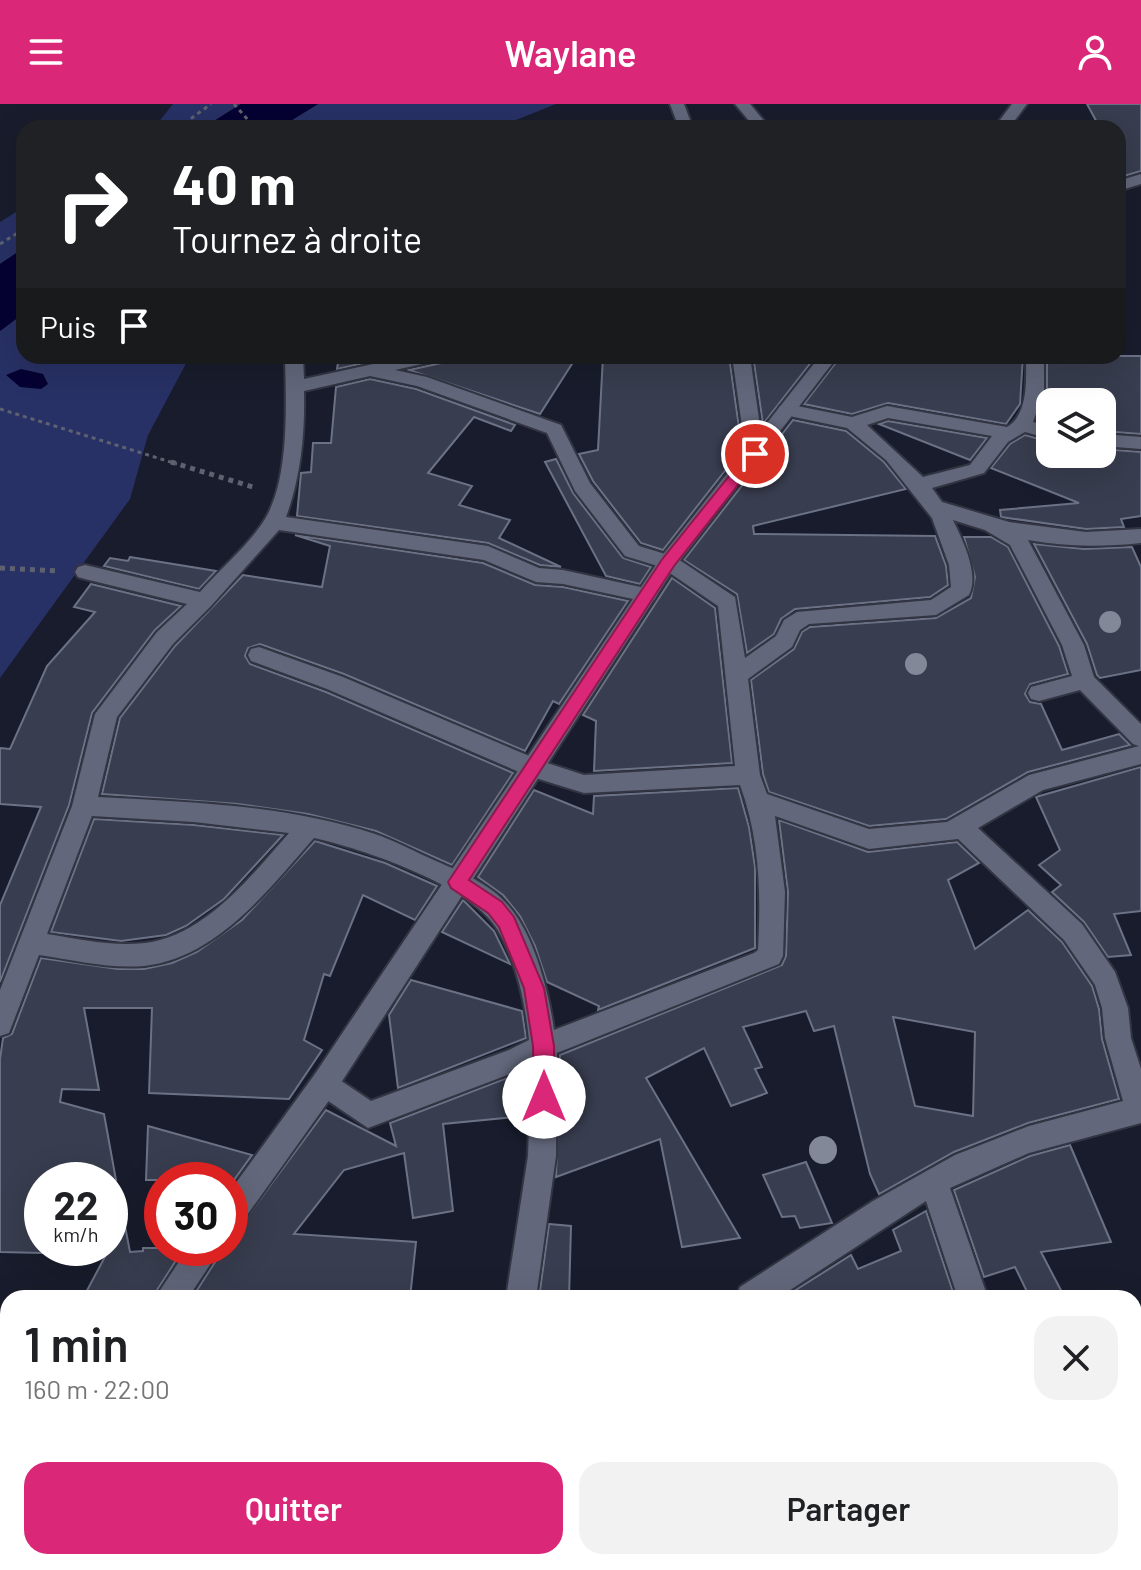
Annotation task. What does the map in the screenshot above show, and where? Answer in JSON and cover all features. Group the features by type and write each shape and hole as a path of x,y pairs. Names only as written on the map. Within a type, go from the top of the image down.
{"street":[{"path":"742,104 756,120"},
{"path":"1007,120 1020,104"},
{"path":"0,1024 84,806 106,714 165,638 204,601 274,522 284,496 296,434 294,364"},
{"path":"295,387 401,364"},
{"path":"742,364 755,454"},
{"path":"248,1190 325,1083 668,562 823,364"},
{"path":"919,485 977,469 992,447 1016,429 1035,391 1035,364"},
{"path":"325,1083 368,1115 517,1060 544,1046 770,956 773,892 768,841 759,801 748,775 728,602 668,562 632,551 582,486 554,429 421,381 372,371"},
{"path":"736,676 784,641 792,625 804,617 936,607 962,590 962,571 954,539 899,460 853,423 787,410"},
{"path":"853,423 887,412 1036,431"},
{"path":"1116,441 1141,443"},
{"path":"932,506 1018,540 1073,645 1084,681 1141,738"},
{"path":"274,522 488,553 536,575 563,577 647,595"},
{"path":"994,528 1082,539 1141,536"},
{"path":"85,572 204,601"},
{"path":"259,655 335,683 534,768 584,784 748,775"},
{"path":"1039,693 1084,681"},
{"path":"759,801 869,839 951,831 1037,782 1141,755"},
{"path":"84,806 250,817 374,844 457,882 495,908 507,923 534,988 544,1046 544,1123 522,1290"},
{"path":"763,1290 933,1181 1021,1142 1140,1110 1118,1038 1115,1008 1106,980 1088,951 1073,932 960,826"},
{"path":"30,943 132,954 167,949 219,920 308,828"},
{"path":"933,1181 970,1290"},
{"path":"176,1290 193,1266"}],"path":[{"path":"189,120 211,104"},
{"path":"234,104 248,120"},
{"path":"0,409 284,496"},
{"path":"0,568 85,572"}],"shaded area":[{"path":"173,104 241,104 216,120 160,120"},
{"path":"241,104 318,104 292,120 216,120"},
{"path":"318,104 556,104 516,120 292,120"},
{"path":"16,212 16,253 0,264 0,222"},
{"path":"16,253 16,319 0,331 0,264"},
{"path":"16,319 16,364 186,364 148,435 130,499 0,678 0,331"},
{"path":"21,369 43,374 48,384 41,389 20,387 6,375"}],"building":[{"path":"1087,104 1141,104 1141,171 1126,175 1126,120 1096,120"},
{"path":"1126,356 1141,356 1141,434 1116,432 1116,388 1047,388 1047,364 1126,364"},
{"path":"338,364 360,364 337,369"},
{"path":"436,364 572,364 540,414 409,370"},
{"path":"603,364 730,364 742,449 663,550 641,543 593,481 579,454 598,450"},
{"path":"754,364 810,364 763,424"},
{"path":"835,364 1022,364 1020,404 1006,424 888,403 852,414 804,404"},
{"path":"370,379 416,389 515,425 511,431 474,417 428,473 472,486 459,505 510,520 499,538 561,567 540,565 488,543 297,516 301,473 311,472 313,443 331,443 336,387"},
{"path":"793,420 846,431 884,462 906,489 753,526 754,534 935,536 946,566 948,585 930,597 795,609 781,619 774,634 747,653 737,594 684,560"},
{"path":"888,421 987,438 970,460 879,424"},
{"path":"1025,435 1036,438 1036,468 1116,468 1116,450 1141,452 1141,516 1121,519 1124,527 1086,529 1001,517 1000,510 1079,503 991,468 1010,444"},
{"path":"556,459 573,493 623,558 651,567 640,584 606,576 545,462"},
{"path":"295,535 483,563 535,585 563,587 628,601 559,704 553,701 525,751 344,674 260,644 248,648 245,656 250,664 326,692 513,773 452,865 376,831 308,814 238,804 102,794 120,718 175,646 243,575 322,587 330,546"},
{"path":"964,537 991,537 1008,547 1059,646 1068,674 1030,684 1025,694 1030,702 1041,704 1062,750 1119,734 1130,745 1028,772 946,819 869,826 769,792 763,774 751,680 794,649 802,632 810,627 936,618 971,598 975,577"},
{"path":"1034,544 1084,549 1132,547 1141,567 1141,670 1100,678 1097,675 1087,644"},
{"path":"130,557 216,571 199,589 104,566 110,558 128,561"},
{"path":"672,578 715,608 732,763 594,771 596,721 583,715"},
{"path":"91,584 181,606 155,630 92,713 69,805 0,982 0,905 41,807 0,804 0,748 10,749 47,666 95,612 74,607"},
{"path":"1141,767 1141,911 1114,914 1131,955 1108,957 1084,922 1052,892 1061,885 1039,865 1060,850 1036,797"},
{"path":"738,788 749,827 755,867 755,948 598,1010 599,1006 547,982 535,946 520,916 503,895 478,877 534,790 593,814 594,796"},
{"path":"94,819 194,825 283,835 224,899 186,926 166,935 121,941 51,932"},
{"path":"779,820 868,852 957,842 979,863 948,880 975,949 1028,910 1062,942 1092,986 1099,1009 1102,1039 1119,1099 1028,1123 954,1152 879,1194 870,1174 834,1026 814,1031 806,1011 743,1027 762,1067 755,1069 767,1093 731,1106 704,1048 646,1078 740,1238 682,1247 660,1139 556,1177 560,1055 782,965 786,956 788,892","holes":["893,1017 975,1032 973,1116 915,1106"]},
{"path":"315,841 385,863 437,886 415,920 363,895 330,976 324,974 304,1040 322,1050 289,1099 149,1093 152,1008 84,1008 99,1090 62,1089 60,1102 104,1114 113,1162 24,1162 24,1253 0,1252 0,1059 3,1038 12,1034 41,958 118,969 144,969 172,963 197,952 242,920"},
{"path":"463,900 494,931 510,964 442,932"},
{"path":"411,980 522,1011 526,1038 398,1088 389,1015"},
{"path":"528,1070 526,1116 443,1124 453,1211 413,1218 404,1153 344,1170 294,1234 416,1242 411,1290 197,1290 212,1266 248,1266 248,1215 326,1110 396,1146 390,1123"},
{"path":"148,1126 252,1155 247,1162 147,1162"},
{"path":"1070,1145 1111,1242 1041,1252 1061,1290 1026,1290 1015,1267 984,1277 954,1190 1030,1156"},
{"path":"806,1162 832,1223 800,1228 795,1216 782,1217 763,1175"},
{"path":"926,1211 952,1290 796,1290 851,1255 858,1269 901,1251 893,1230"},
{"path":"549,1224 571,1226 569,1290 540,1290"},
{"path":"128,1242 130,1252 143,1251 144,1248 144,1266 172,1266 157,1290 87,1290 100,1266 128,1266"}],"route":[{"path":"544,1097 544,1046 534,988 507,923 495,908 457,882 668,562 755,454"}]}
